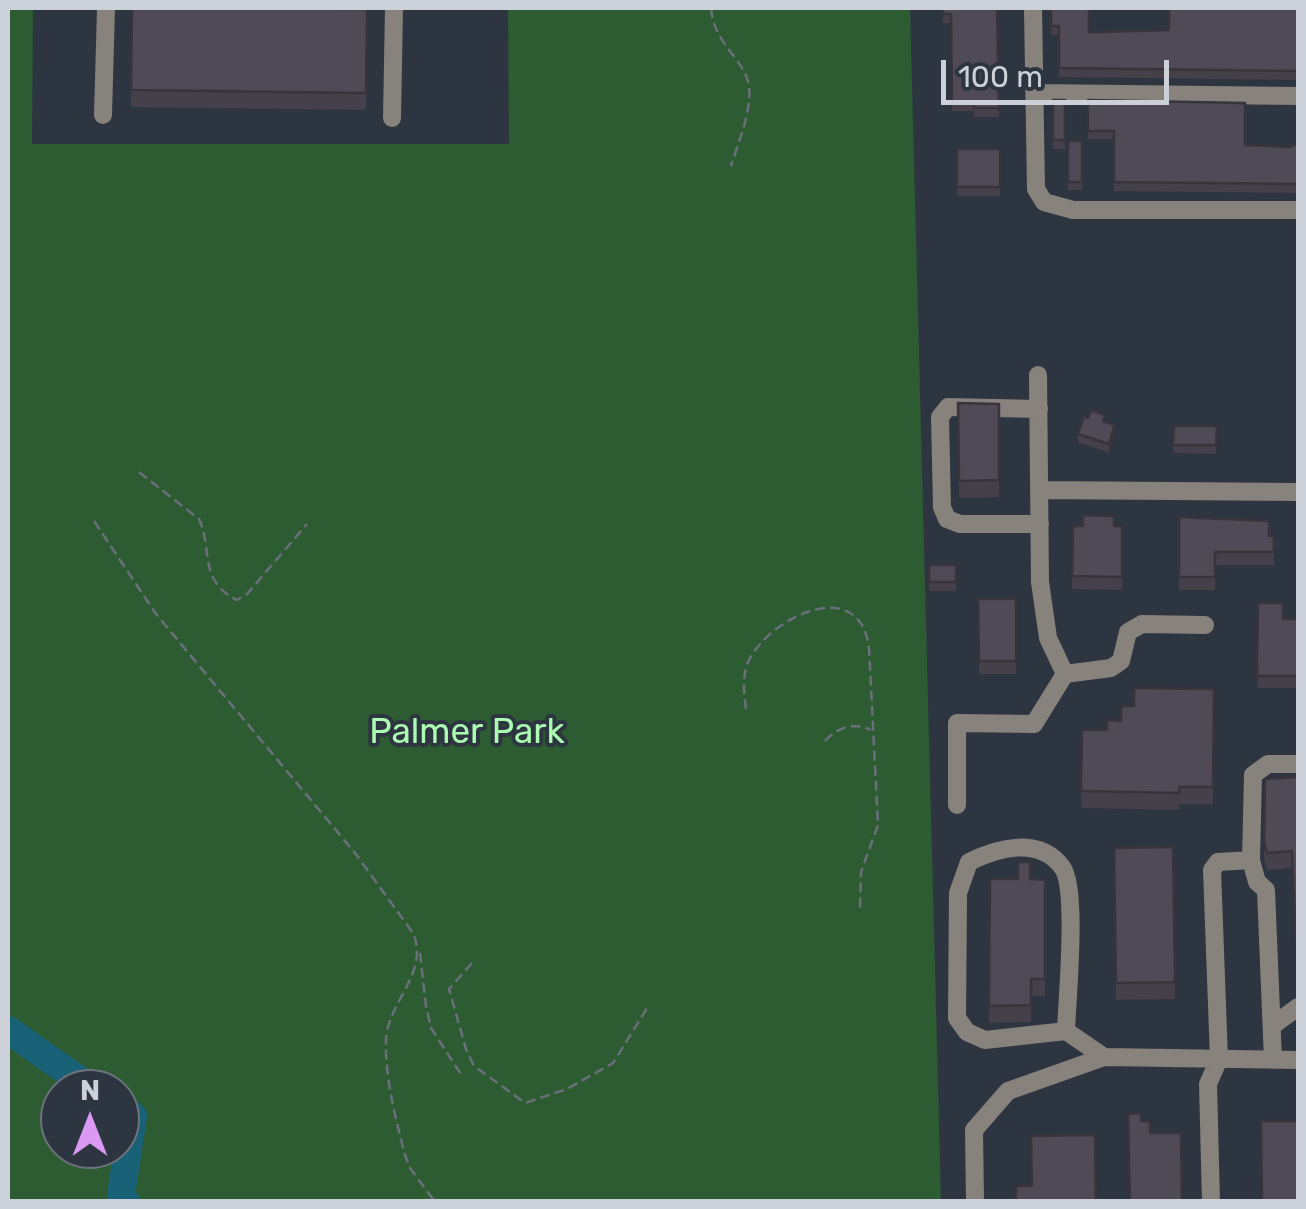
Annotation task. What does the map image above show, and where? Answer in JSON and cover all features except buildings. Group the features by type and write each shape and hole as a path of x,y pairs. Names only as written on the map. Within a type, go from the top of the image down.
{"street":[{"path":"103,115 106,8"},
{"path":"392,118 394,8"},
{"path":"1033,8 1036,190 1044,202 1073,210 1298,210"},
{"path":"1035,93 1298,96"},
{"path":"1038,375 1044,620 1050,648 1065,674"},
{"path":"1038,409 948,407 940,417 942,507 948,519 960,524 1040,524"},
{"path":"1039,490 1298,492"},
{"path":"1065,674 1110,668 1122,660 1128,632 1142,624 1204,625"},
{"path":"957,805 957,724 1034,724 1065,674"},
{"path":"1273,1060 1266,890 1257,882 1252,860 1253,774 1268,764 1298,764"},
{"path":"1066,1031 1070,902 1064,868 1046,853 1018,846 986,853 969,862 958,893 956,1018 967,1032 985,1040 1066,1031 1104,1058"},
{"path":"1211,1202 1208,1084 1219,1059 1212,870 1218,862 1252,860"},
{"path":"1272,1026 1298,1008"},
{"path":"975,1202 974,1130 1008,1090 1104,1058 1298,1060"}],"path":[{"path":"712,8 717,35 744,72 750,90 731,166"},
{"path":"140,472 199,519 206,563 224,592 237,600 247,594 308,524"},
{"path":"94,520 156,614 389,897 422,958 431,1028 462,1076"},
{"path":"746,709 744,676 761,643 794,617 814,609 832,607 855,617 868,637 878,825 861,872 860,911"},
{"path":"825,741 842,728 861,726 872,730"},
{"path":"417,943 412,977 390,1014 386,1052 405,1156 435,1201"},
{"path":"472,963 449,989 466,1050 482,1074 524,1104 589,1079 614,1063 648,1005"}],"green space":[{"name":"Palmer Park","path":"8,8 33,8 32,144 509,144 508,8 910,8 941,1201 8,1201"}],"waterway":[{"path":"8,1030 64,1069"},
{"path":"125,1169 121,1195 126,1202"}]}
